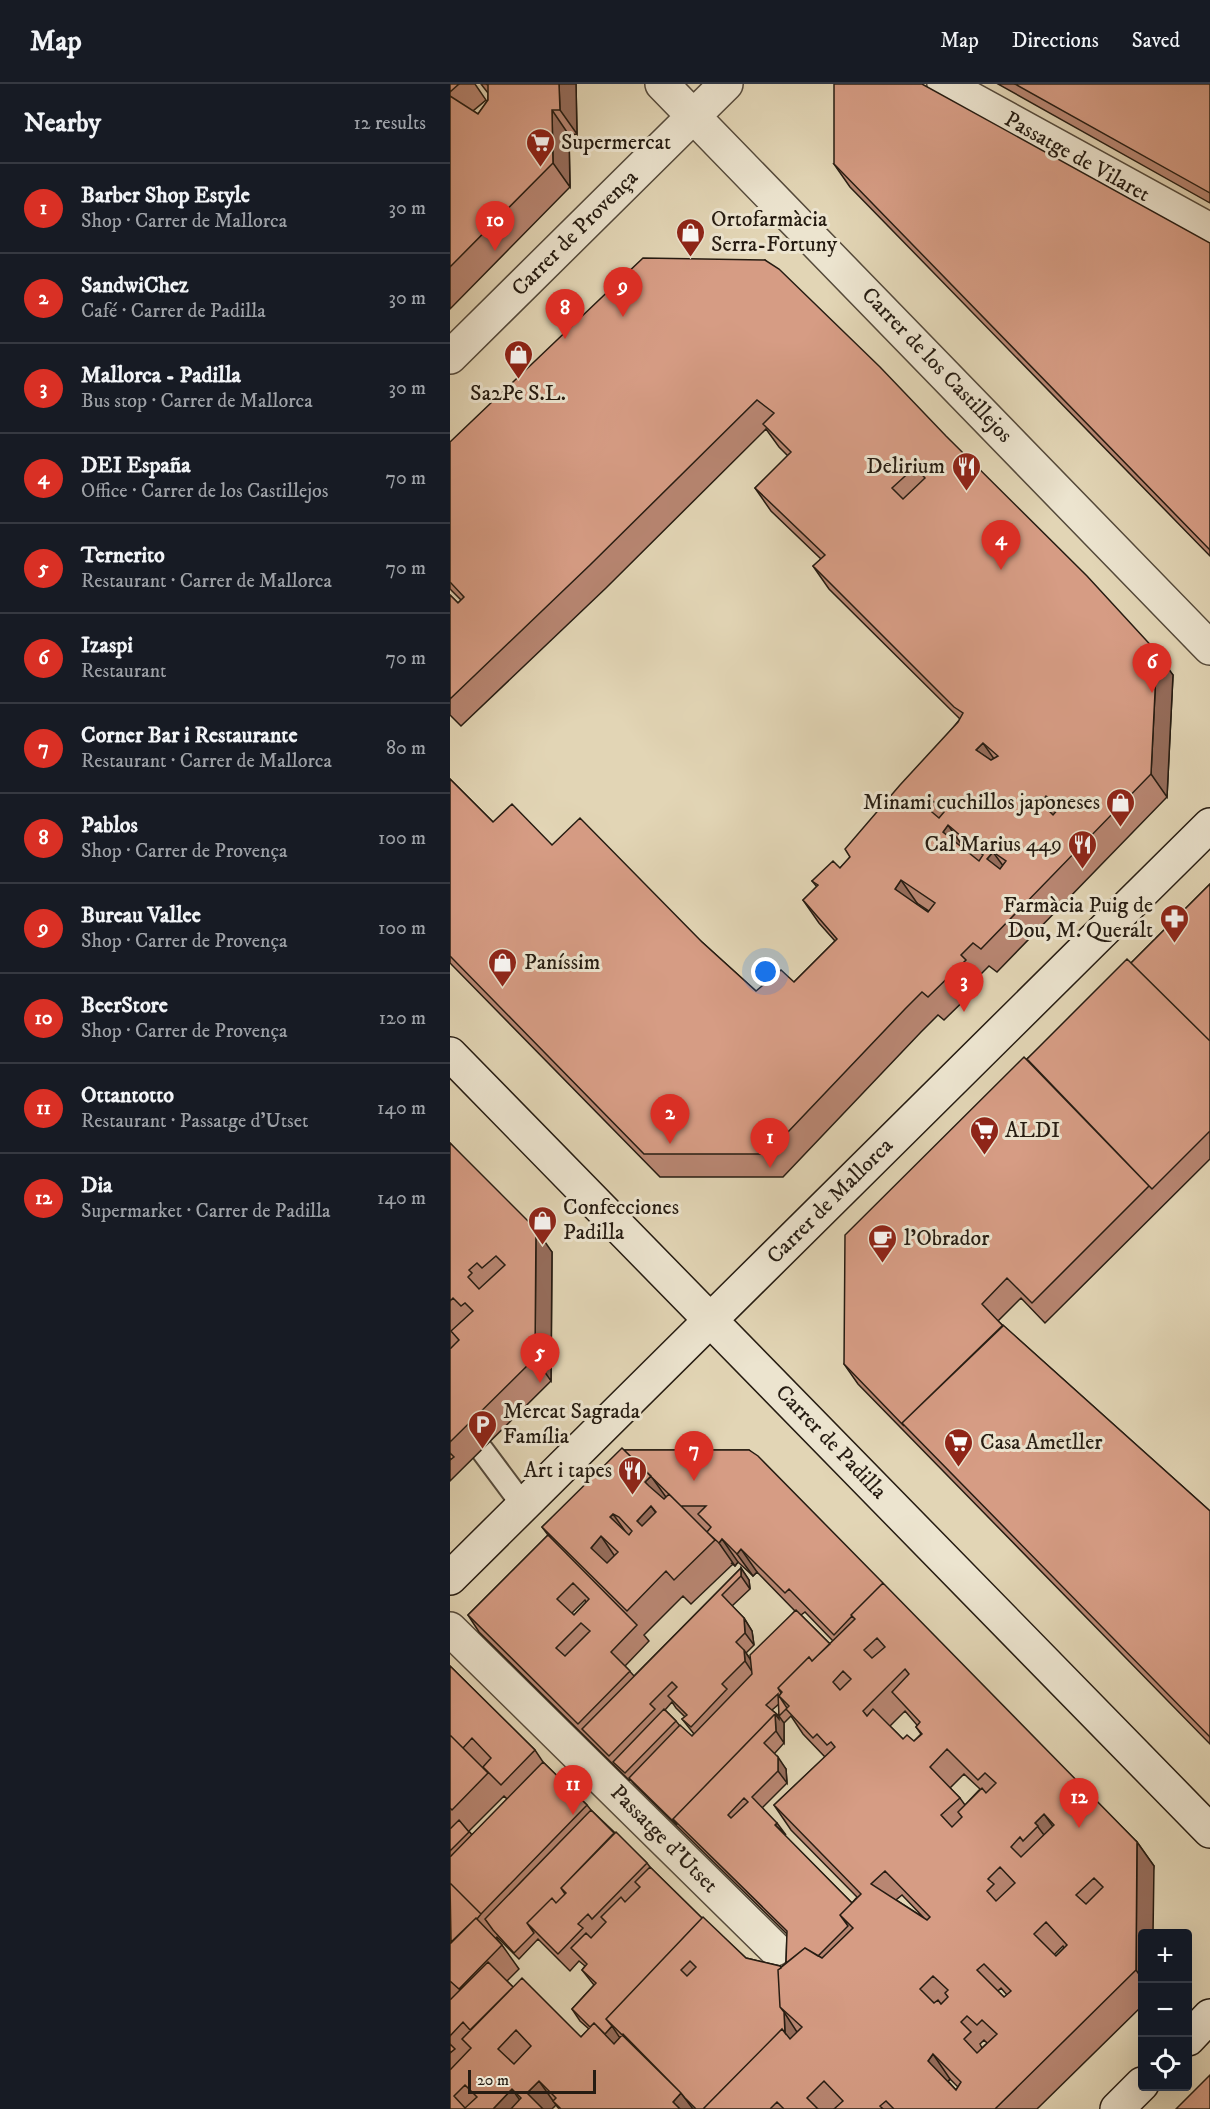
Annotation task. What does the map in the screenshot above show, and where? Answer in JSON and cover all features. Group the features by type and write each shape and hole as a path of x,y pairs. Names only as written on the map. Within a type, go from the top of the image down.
{"main road":[{"name":"Carrer de los Castillejos","path":"662,84 1210,648"},
{"name":"Carrer de Provença","path":"450,357 726,84"},
{"name":"Passatge de Vilaret","path":"944,84 1210,230"},
{"name":"Carrer de Mallorca","path":"450,1578 1210,825"},
{"name":"Carrer de Padilla","path":"450,1054 1210,1831"},
{"name":"Passatge d'Utset","path":"450,1629 775,1948"},
{"path":"1189,2037 1210,2016"},
{"path":"1117,2109 1138,2089"}],"lane":[{"path":"482,1450 523,1505"}],"building":[{"path":"450,84 459,84 450,92"},
{"path":"486,84 559,84 560,110 552,110 553,163 450,267 450,96 478,114 488,100 488,85"},
{"path":"834,84 922,84 1210,243 1210,550 834,164"},
{"path":"1015,84 1210,84 1210,193"},
{"path":"643,258 765,260 779,269 880,367 1087,576 1157,652 1151,774 981,949 973,943 961,955 966,960 928,997 922,992 767,1154 644,1154 450,956 450,779 493,822 512,804 552,845 580,818 702,942 756,991 781,970 794,982 837,939 803,900 818,885 812,881 833,861 840,868 850,857 845,849 958,722 963,713 954,707 813,566 825,555 755,488 791,452 763,424 774,413 757,400 450,699 450,595 458,603 464,597 450,582 450,442","holes":["915,467 925,478 903,499 892,488","983,743 998,756 991,760 976,750","1046,796 1060,807 1053,815 1041,803","932,800 944,812 939,818 926,807","948,825 983,855 979,861 943,832","993,852 1006,861 1000,869 987,859","901,880 935,903 928,912 895,889"]},
{"path":"1210,884 1210,1041 1131,963"},
{"path":"1127,959 1210,1041 1210,1131 1152,1189 1027,1059"},
{"path":"1024,1057 1149,1186 1032,1303 1007,1278 982,1304 1003,1326 902,1423 904,1426 844,1364 845,1235"},
{"path":"450,1143 536,1229 535,1358 450,1442 450,1349 459,1340 451,1331 473,1311 465,1303 461,1306 453,1298 450,1301","holes":["496,1256 505,1265 479,1289 468,1277 472,1273 469,1270 477,1263 482,1268"]},
{"path":"1003,1325 1210,1511 1210,1737 902,1423"},
{"path":"622,1448 651,1476 645,1482 649,1486 664,1499 669,1494 715,1540 674,1580 666,1571 627,1611 542,1527","holes":["651,1506 656,1512 642,1526 637,1521","613,1514 619,1517 632,1531 629,1535 610,1517","601,1536 618,1552 607,1563 591,1548"]},
{"path":"624,1450 749,1450 758,1456 883,1583 834,1635 789,1589 785,1593 741,1549 737,1554 722,1539 719,1543 707,1532 711,1527 698,1514 706,1506 681,1506"},
{"path":"548,1535 637,1625 611,1652 630,1671 578,1724 468,1615","holes":["573,1583 589,1599 574,1615 557,1599","581,1623 590,1631 565,1656 556,1648"]},
{"path":"741,1568 741,1576 722,1595 744,1618 745,1633 736,1642 744,1650 745,1661 722,1684 727,1689 691,1727 682,1719 687,1715 668,1696 677,1687 672,1682 650,1704 655,1709 609,1756 582,1729"},
{"path":"883,1583 1137,1842 1136,1970 995,2109 894,2109 886,2101 880,2106 883,2109 834,2109 843,2101 824,2081 807,2098 818,2109 784,2109 777,2102 770,2109 703,2109 782,2029 790,2039 802,2027 780,2007 778,1970 805,1948 822,1958 853,1928 840,1915 861,1894 774,1805 835,1747 831,1742 827,1745 817,1734 813,1738 786,1709 789,1706 779,1696 782,1692 778,1688 809,1657 812,1661 855,1619 851,1615","holes":["877,1638 885,1647 872,1658 864,1650","905,1669 909,1674 892,1692 920,1722 916,1727 922,1734 914,1741 907,1735 903,1739 873,1709 867,1716 863,1711","843,1671 851,1679 840,1690 833,1682","947,1749 978,1780 985,1773 996,1783 986,1793 982,1788 958,1812 962,1817 952,1827 941,1815 960,1798 930,1767","1044,1814 1054,1825 1021,1857 1011,1847 1020,1837 1023,1841 1038,1826 1035,1823","1000,1867 1015,1883 996,1901 987,1891 994,1884 988,1879","885,1871 930,1917 927,1920 871,1884","1094,1878 1103,1887 1086,1904 1076,1895","1046,1922 1067,1945 1056,1956 1034,1934","984,1964 1011,1991 1004,1997 977,1970","933,1976 948,1990 945,1993 948,1997 941,2004 938,2000 934,2003 920,1989","967,2016 977,2025 982,2020 997,2034 977,2053 964,2039 971,2032 961,2022","933,2054 961,2082 956,2090 928,2061"]},
{"path":"796,1610 830,1644 812,1661 809,1657 778,1688 781,1693 779,1696 787,1708 779,1719 775,1714 673,1819 677,1825 629,1778 680,1725 692,1736 752,1674 750,1655","holes":["778,1694 779,1716 766,1705"]},
{"path":"450,1666 535,1750 501,1785 483,1767 491,1758 472,1738 463,1748 450,1735"},
{"path":"664,1709 676,1721 625,1773 613,1762"},
{"path":"775,1714 776,1731 764,1743 778,1757 778,1771 752,1797 777,1823 775,1825 852,1903 840,1915 848,1926 818,1956 805,1948 786,1963 787,1931 673,1819","holes":["744,1798 748,1802 731,1818 728,1815"]},
{"path":"450,1735 488,1773 452,1810 450,1808"},
{"path":"543,1762 587,1805 481,1914 450,1883 450,1857"},
{"path":"591,1810 614,1833 561,1888 565,1894 556,1903 552,1898 527,1923 534,1933 514,1953 485,1919"},
{"path":"459,1820 469,1832 450,1851 450,1829"},
{"path":"616,1832 647,1863 592,1919 588,1914 578,1924 583,1928 558,1954 527,1923 552,1898 556,1903 566,1893 561,1888"},
{"path":"650,1867 702,1918 606,2019 612,2026 605,2034 594,2023 590,2027 572,2009 596,1983 582,1970 587,1964 571,1948 586,1933 591,1938 606,1922 601,1917 621,1897 625,1902 640,1887 635,1882"},
{"path":"450,1883 481,1914 451,1943"},
{"path":"703,1917 746,1958 781,1968 778,1970 780,2007 784,2012 785,2033 782,2029 703,2109 696,2109 606,2019","holes":["690,1961 696,1967 687,1976 681,1970"]},
{"path":"476,1918 502,1945 459,1989 450,1981 450,1943"},
{"path":"488,1962 513,1987 470,2030 463,2022 450,2036 450,2000"},
{"path":"522,1978 581,2037 594,2023 614,2044 623,2034 681,2093 673,2102 680,2109 561,2109 553,2101 556,2098 539,2081 527,2093 543,2109 511,2109 521,2098 512,2089 493,2109 450,2109 450,2070 471,2048 462,2039","holes":["516,2030 531,2046 514,2064 498,2049","465,2085 477,2097 465,2108 454,2096"]},
{"path":"1210,2075 1210,2109 1176,2109"}],"place":[{"name":"Supermercat","path":"540,168"},
{"name":"BeerStore","path":"495,251"},
{"name":"Ortofarmàcia Serra-Fortuny","path":"690,258"},
{"name":"Bureau Vallee","path":"623,317"},
{"name":"Pablos","path":"565,339"},
{"name":"Sa2Pe S.L.","path":"518,380"},
{"name":"Delirium","path":"966,492"},
{"name":"DEI España","path":"1001,570"},
{"name":"Izaspi","path":"1152,693"},
{"name":"Minami cuchillos japoneses","path":"1121,828"},
{"name":"Cal Marius 449","path":"1083,870"},
{"name":"Farmàcia Puig de Dou, M. Queralt","path":"1174,944"},
{"name":"Paníssim","path":"503,988"},
{"name":"Mallorca - Padilla","path":"964,1012"},
{"name":"SandwiChez","path":"670,1144"},
{"name":"ALDI","path":"984,1156"},
{"name":"Barber Shop Estyle","path":"770,1168"},
{"name":"Confecciones Padilla","path":"542,1246"},
{"name":"l'Obrador","path":"883,1264"},
{"name":"Ternerito","path":"540,1383"},
{"name":"Mercat Sagrada Família","path":"482,1450"},
{"name":"Casa Ametller","path":"959,1468"},
{"name":"Corner Bar i Restaurante","path":"694,1481"},
{"name":"Art i tapes","path":"633,1496"},
{"name":"Ottantotto","path":"573,1815"},
{"name":"Dia","path":"1079,1828"}]}
